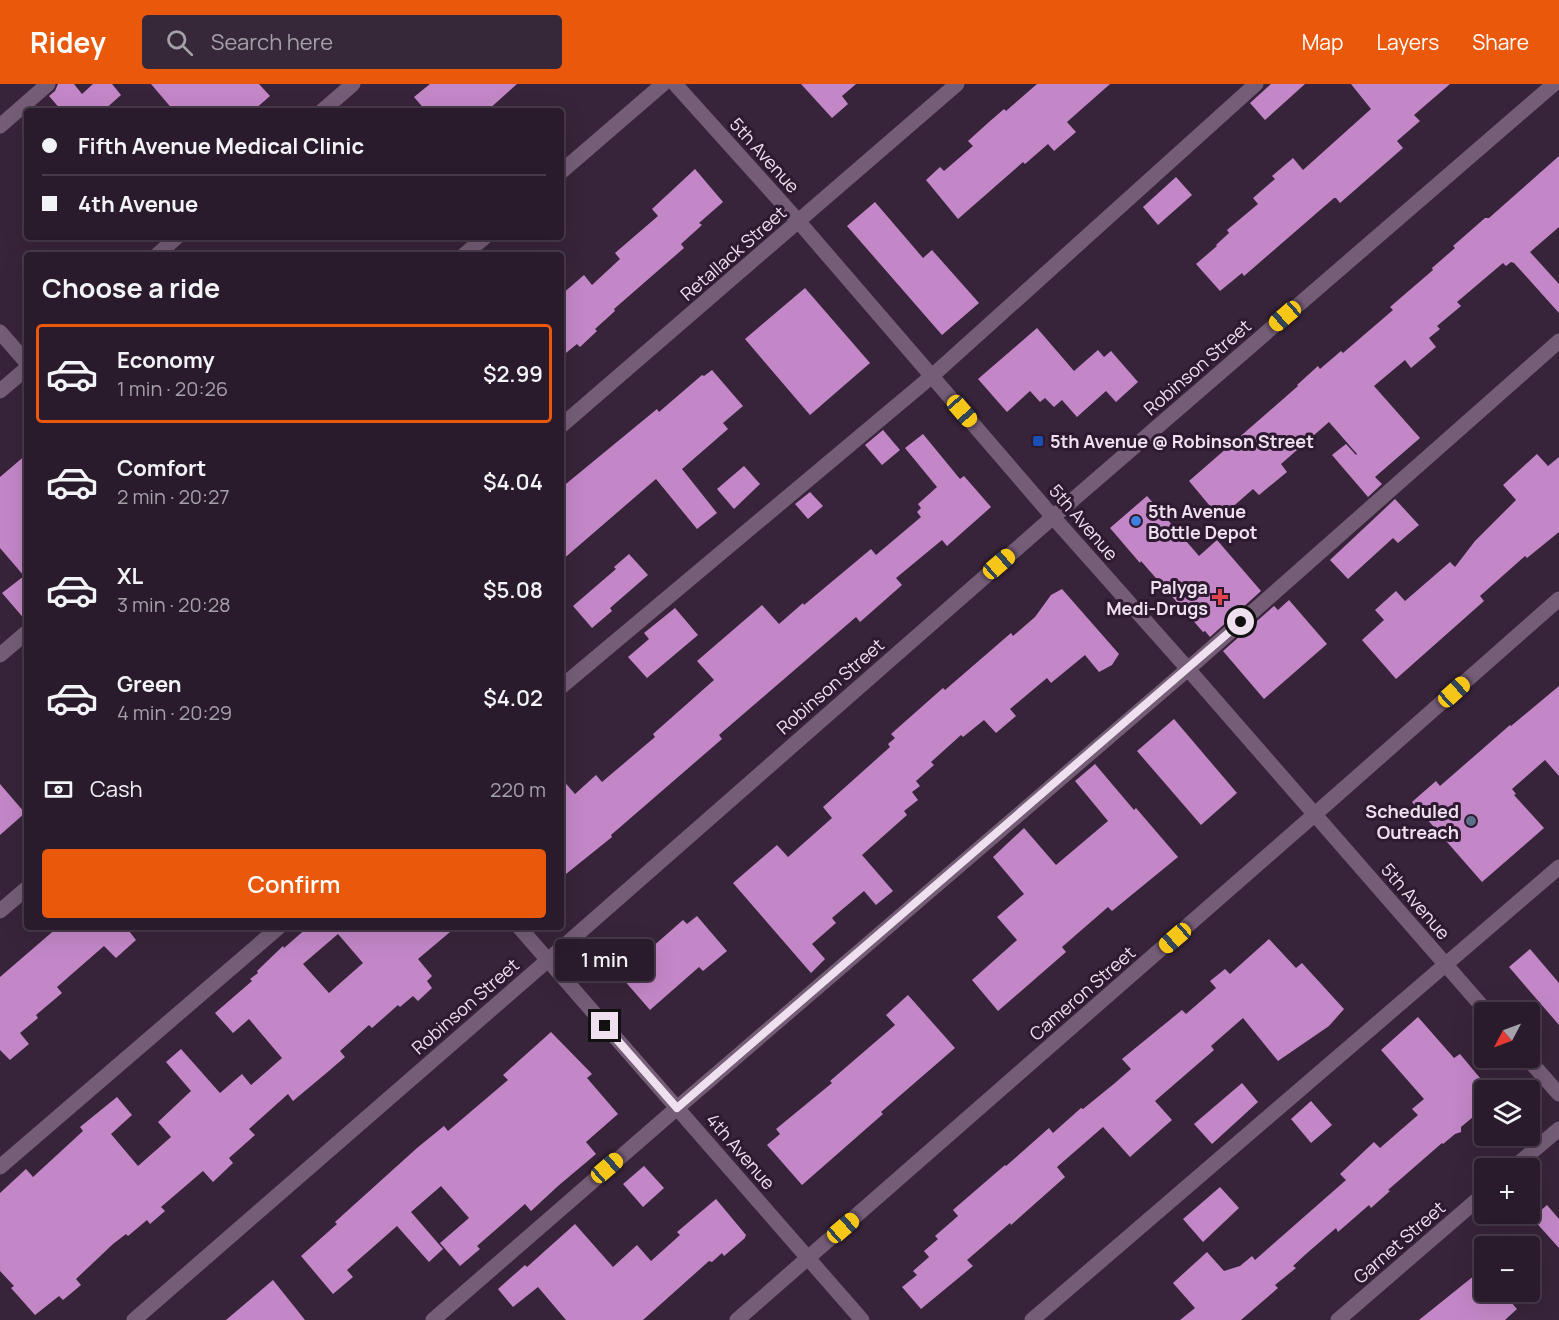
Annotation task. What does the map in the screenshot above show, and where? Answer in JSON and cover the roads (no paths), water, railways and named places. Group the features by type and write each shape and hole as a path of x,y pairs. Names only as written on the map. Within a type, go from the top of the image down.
{"street":[{"path":"0,126 48,84"},
{"path":"325,108 353,84"},
{"path":"564,169 663,84"},
{"name":"5th Avenue","path":"675,84 799,222 1053,517 1479,1002"},
{"name":"Retallack Street","path":"564,423 957,84"},
{"path":"564,684 932,376 1256,84"},
{"name":"Robinson Street","path":"134,1320 1053,517 1554,86"},
{"path":"160,252 174,240"},
{"path":"468,252 482,240"},
{"path":"0,332 24,360"},
{"path":"433,1320 1188,669 1559,341"},
{"path":"0,391 24,371"},
{"name":"Cameron Street","path":"737,1320 1559,599"},
{"path":"0,655 24,635"},
{"path":"1032,1320 1559,867"},
{"path":"0,911 24,891"},
{"path":"0,1167 276,930"},
{"name":"4th Avenue","path":"522,930 862,1320"},
{"path":"1536,1068 1559,1094"},
{"path":"1526,1158 1559,1129"},
{"name":"Garnet Street","path":"1338,1320 1474,1203"}],"place":[{"name":"5th Avenue @ Robinson Street","path":"1038,441"},
{"name":"5th Avenue Bottle Depot","path":"1136,521"},
{"name":"Palyga Medi-Drugs","path":"1220,597"},
{"name":"Scheduled Outreach","path":"1471,821"}]}
